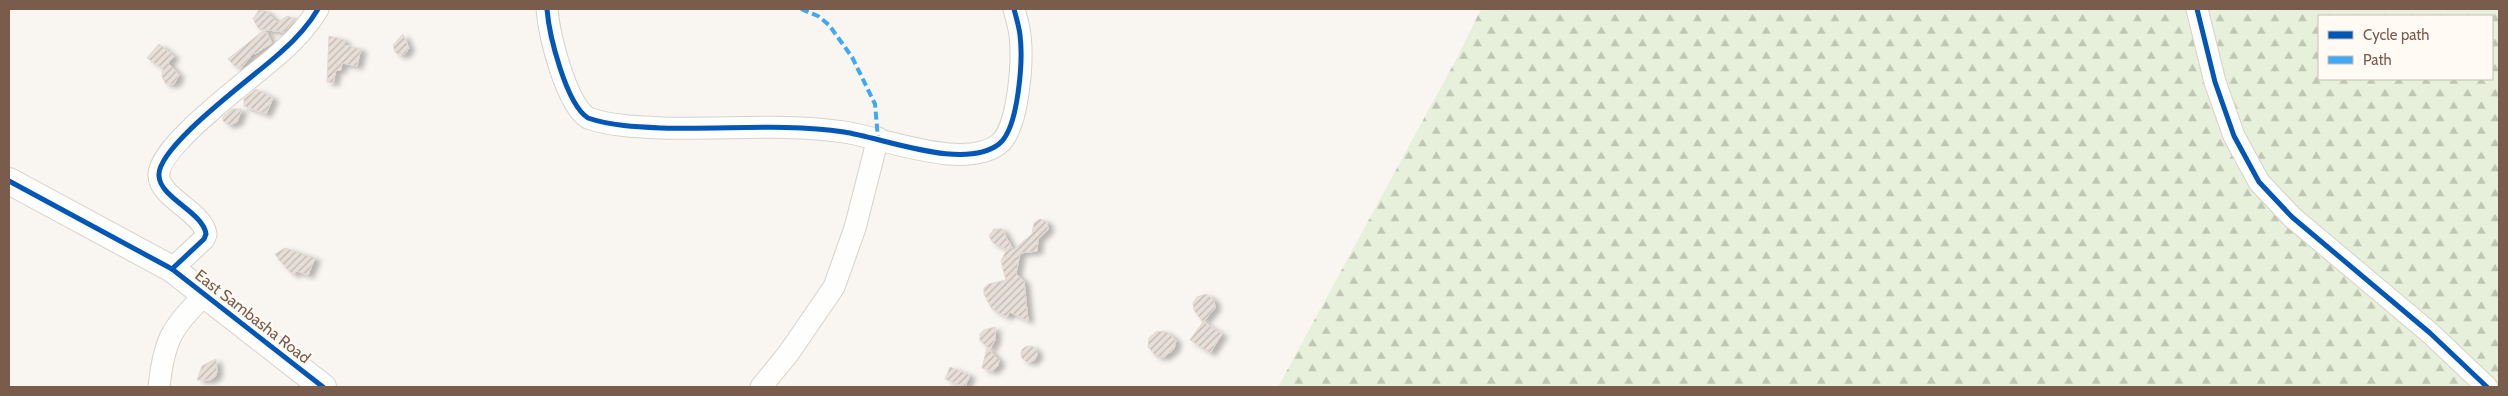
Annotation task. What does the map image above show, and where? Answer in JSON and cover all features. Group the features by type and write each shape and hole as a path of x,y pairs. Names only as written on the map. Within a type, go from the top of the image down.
{"street":[{"path":"172,269 204,240 206,234 202,224 162,186 158,176 160,168 201,118 236,87 280,53 306,28 318,9"},
{"path":"547,9 555,54 575,104 582,114 588,118 638,127 801,128 843,131 929,151 961,154 984,151 1000,143 1010,126 1020,77 1020,36 1014,9"},
{"path":"2197,9 2215,82 2234,136 2259,182 2292,217 2430,333 2487,387"},
{"path":"761,387 788,354 834,287 855,228 878,138"},
{"name":"East Sambasha Road","path":"9,180 172,269 323,387"},
{"path":"159,387 162,359 170,334 182,316 206,294"}],"green space":[{"path":"1481,9 2499,9 2499,387 1278,387 1459,54"}],"building":[{"path":"259,10 266,11 278,23 287,16 296,19 284,32 259,29 253,19"},
{"path":"263,31 266,32 272,43 255,54 254,52 242,67 235,66 228,59"},
{"path":"403,34 409,48 405,54 399,55 395,52 393,45"},
{"path":"329,36 345,40 343,45 361,49 357,66 342,63 341,70 336,70 333,83 327,82"},
{"path":"159,44 174,56 168,63 179,75 174,84 166,84 162,77 163,69 147,58"},
{"path":"256,89 273,98 266,114 244,106 244,99"},
{"path":"232,109 242,109 237,122 229,125 223,121 223,117"},
{"path":"1040,219 1047,222 1048,230 1038,239 1037,251 1020,253 1016,274 1024,281 1028,321 1010,312 1007,317 992,309 984,294 984,288 989,284 1006,280 1001,261 1007,249 993,243 989,236 994,229 1002,229 1013,250 1032,234 1034,223"},
{"path":"285,248 315,258 308,275 296,271 293,275 280,261 275,254"},
{"path":"1206,294 1214,300 1215,308 1203,322 1194,310 1193,303 1197,297"},
{"path":"1203,322 1222,334 1210,353 1190,340"},
{"path":"995,327 995,340 990,349 980,341 980,334 984,330"},
{"path":"1165,331 1176,340 1174,349 1164,357 1156,356 1148,347 1149,338 1156,332"},
{"path":"1029,346 1035,348 1037,354 1035,360 1029,362 1023,360 1021,354 1023,348"},
{"path":"987,348 999,360 998,366 992,371 982,368"},
{"path":"216,359 217,372 215,377 210,380 197,380 202,366"},
{"path":"950,367 970,375 965,387 945,379"}],"marked path":[{"path":"801,9 818,16 829,25 852,57 875,104 878,138"}],"cycle path":[{"path":"172,269 204,239 206,234 198,219 166,191 161,184 159,176 162,163 190,129 292,42 306,27 318,9"},
{"path":"547,9 555,51 566,84 580,110 588,118 634,127 653,128 776,127 821,129 861,135 901,146 945,154 966,154 984,151 999,144 1006,136 1015,109 1020,76 1021,46 1014,9"},
{"path":"2197,9 2215,82 2234,136 2259,182 2292,217 2430,333 2487,387"},
{"path":"9,181 172,269 323,387"}]}
